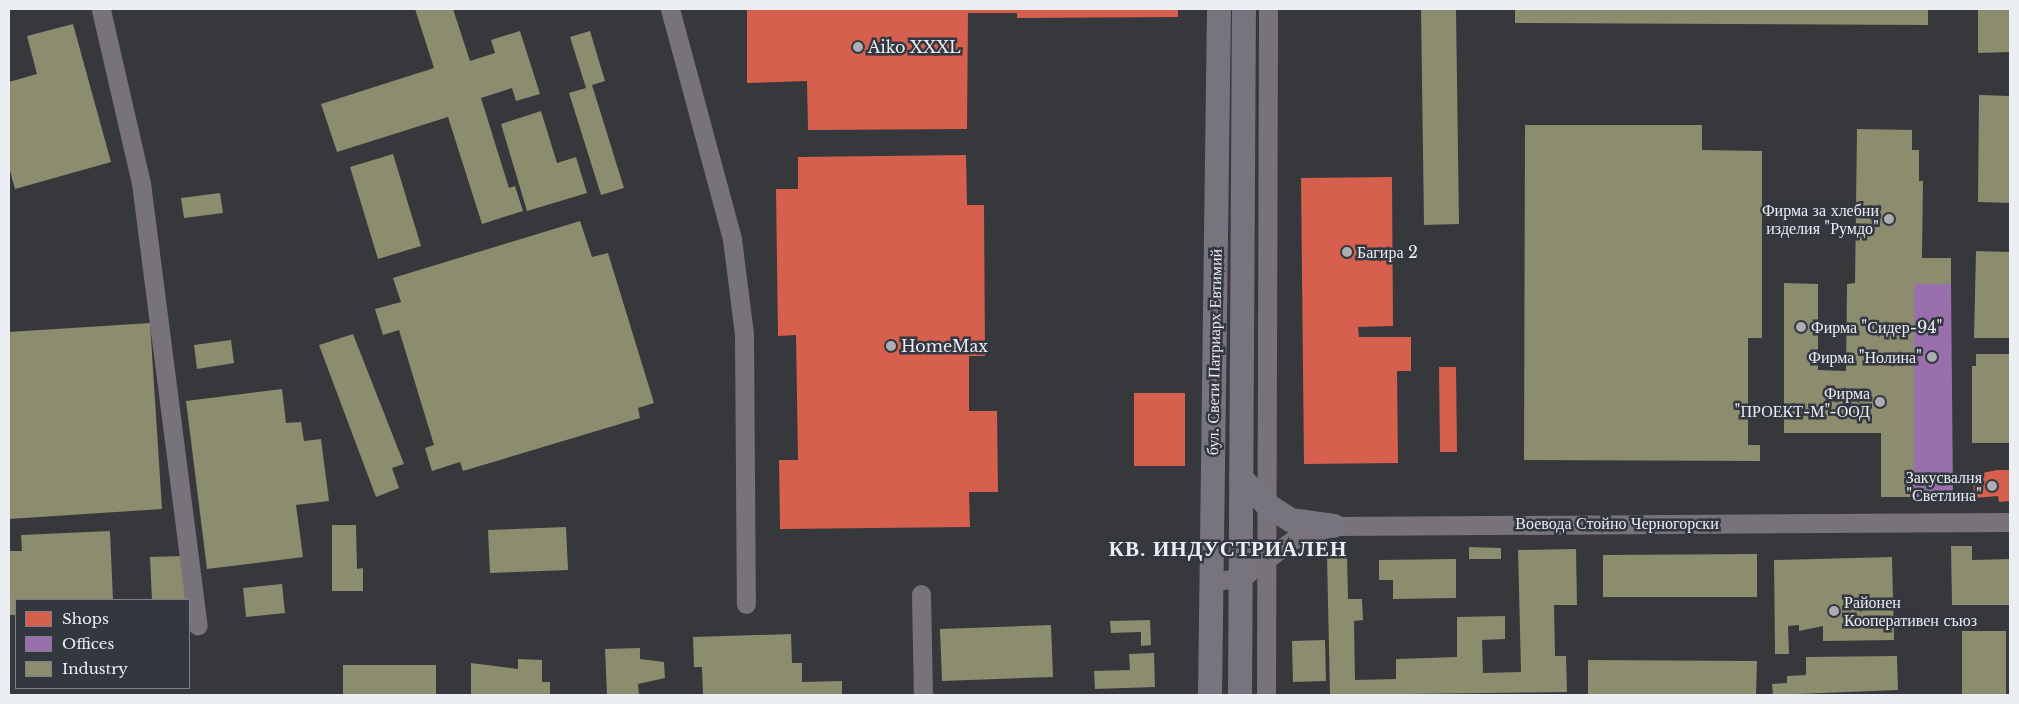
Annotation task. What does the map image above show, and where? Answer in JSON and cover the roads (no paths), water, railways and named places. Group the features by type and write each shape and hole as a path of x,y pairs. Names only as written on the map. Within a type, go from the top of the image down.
{"main road":[{"name":"бул. Свети Патриарх Евтимий","path":"1210,695 1209,581 1219,9"},
{"name":"бул. Свети Патриарх Евтимий","path":"1240,695 1244,9"},
{"path":"1241,478 1266,504 1292,520 1334,526"}],"street":[{"path":"670,9 732,239 744,334 746,604"},
{"path":"1266,695 1268,9"},
{"path":"102,10 142,183 198,625"},
{"name":"Воевода Стойно Черногорски","path":"1240,578 1266,562 1294,538 1334,526 2010,522"},
{"path":"1209,581 1240,578"},
{"path":"921,594 923,695"}],"place":[{"name":"Aiko XXXL","path":"858,47"},
{"name":"Фирма за хлебни изделия \"Румдо\"","path":"1889,219"},
{"name":"Багира 2","path":"1347,252"},
{"name":"Фирма \"Сидер-94\"","path":"1801,327"},
{"name":"HomeMax","path":"891,346"},
{"name":"Фирма \"Нолина\"","path":"1932,357"},
{"name":"Фирма \"ПРОЕКТ-М\"-ООД","path":"1880,402"},
{"name":"Закусвалня \"Светлина\"","path":"1992,486"},
{"name":"Районен Кооперативен съюз","path":"1834,611"}],"district":[{"name":"КВ. ИНДУСТРИАЛЕН","path":"1228,549"}]}
